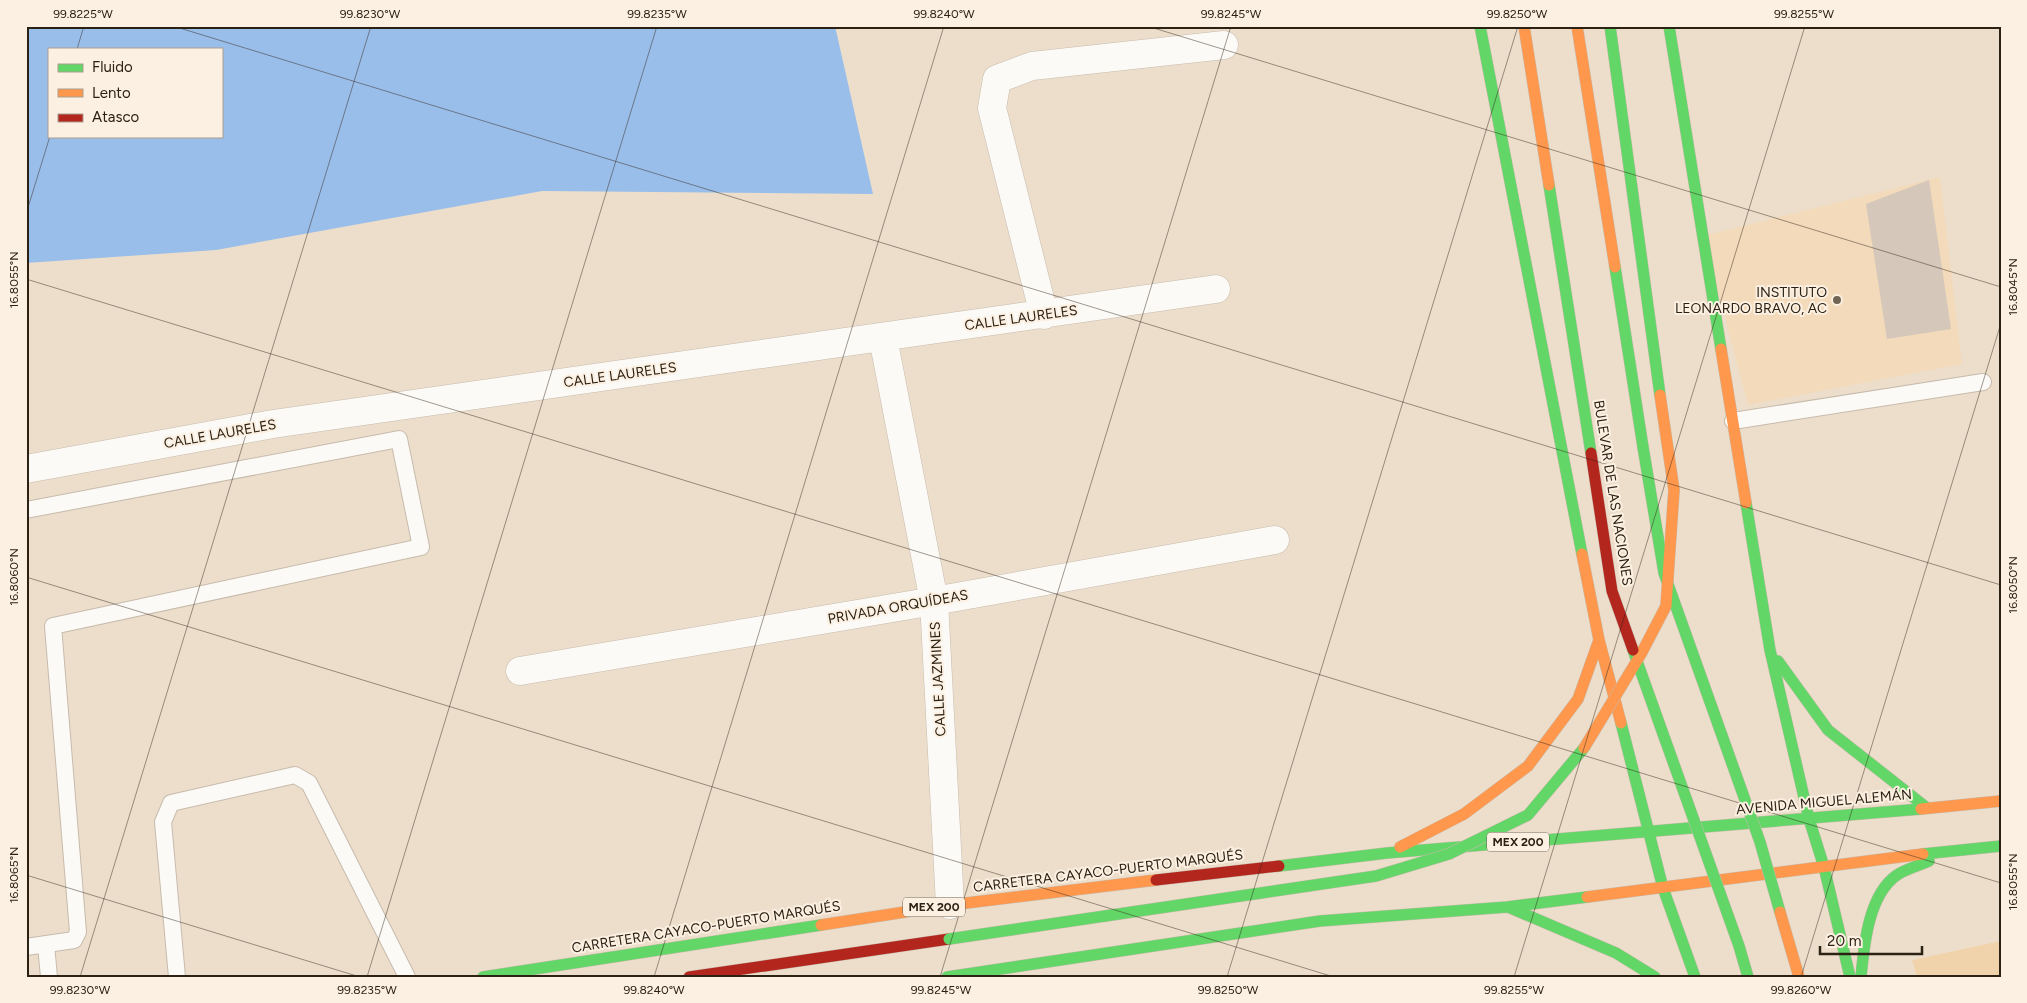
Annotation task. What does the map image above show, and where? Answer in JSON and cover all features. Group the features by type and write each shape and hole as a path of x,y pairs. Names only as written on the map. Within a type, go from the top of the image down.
{"main road":[{"path":"1480,26 1599,640 1650,830 1663,888 1695,977"},
{"name":"BULEVAR DE LAS NACIONES","path":"1524,26 1612,591 1739,946 1748,977"},
{"path":"1577,26 1664,573 1760,842 1799,977"},
{"path":"689,977 1376,876 1450,854 1528,814 1580,754 1641,654 1666,606 1674,490 1610,26"},
{"path":"1669,26 1770,650 1809,819 1824,867 1850,977"},
{"path":"1387,853 1464,814 1528,766 1578,699 1599,640"},
{"path":"1770,650 1828,730 1927,808"},
{"name":"AVENIDA MIGUEL ALEMÁN","path":"1650,830 1809,819 2001,801"},
{"name":"CARRETERA CAYACO-PUERTO MARQUÉS","path":"483,977 950,905 1387,853 1650,830"},
{"path":"947,977 1320,920 1507,907 1951,850 2001,846"},
{"path":"1861,977 1864,942 1878,896 1895,876 1951,850"},
{"path":"1507,907 1616,953 1655,977"}],"street":[{"path":"1044,315 992,108 997,79 1032,66 1224,45"},
{"name":"CALLE LAURELES","path":"26,469 274,424 1216,289"},
{"name":"CALLE JAZMINES","path":"884,338 934,601 950,905"},
{"name":"PRIVADA ORQUÍDEAS","path":"520,671 934,601 1276,540"}],"lane":[{"path":"1733,421 1983,382"},
{"path":"26,510 398,439 421,547 53,626 78,932 74,940 26,947"},
{"path":"177,977 163,822 171,803 295,775 310,783 407,977"},
{"path":"46,944 49,977"}],"shaded area":[{"name":"INSTITUTO LEONARDO BRAVO, AC","path":"1940,177 1962,364 1748,405 1703,236"},
{"path":"2001,941 2001,977 1917,977 1912,960"}],"water":[{"path":"26,26 835,26 873,194 542,191 216,250 26,263"}],"building":[{"path":"1929,180 1951,329 1887,339 1866,204"}],"traffic: fast":[{"path":"1480,26 1582,554"},
{"path":"1610,26 1660,395"},
{"path":"1669,26 1721,349"},
{"path":"1549,185 1591,453"},
{"path":"1615,267 1643,447"},
{"path":"1643,447 1664,573 1760,842 1780,912"},
{"path":"1746,503 1770,650 1809,819 1824,867 1850,977"},
{"path":"1633,650 1739,946 1748,977"},
{"path":"1778,661 1828,730 1927,808"},
{"path":"1621,723 1663,888 1695,977"},
{"path":"949,939 1376,876 1449,854 1528,815 1584,748"},
{"path":"1279,866 1387,853 1921,809"},
{"path":"1923,854 2001,846"},
{"path":"1861,977 1869,922 1880,895 1887,884 1897,875 1929,861"},
{"path":"947,977 1320,921 1507,907 1587,897"},
{"path":"1508,907 1616,953 1655,977"},
{"path":"483,977 821,925"}],"traffic: slow":[{"path":"1524,26 1549,185"},
{"path":"1577,26 1615,267"},
{"path":"1721,349 1746,503"},
{"path":"1584,748 1641,654 1666,606 1674,490 1660,395"},
{"path":"1582,554 1599,640 1621,723"},
{"path":"1400,847 1464,814 1528,766 1578,699 1599,640"},
{"path":"1921,809 2001,801"},
{"path":"1587,897 1923,854"},
{"path":"821,925 950,905 1156,880"},
{"path":"1780,912 1799,977"}],"traffic: jam":[{"path":"1591,453 1612,591 1633,650"},
{"path":"1156,880 1279,866"},
{"path":"689,977 949,939"}],"place":[{"name":"INSTITUTO LEONARDO BRAVO, AC","path":"1837,300"}]}
